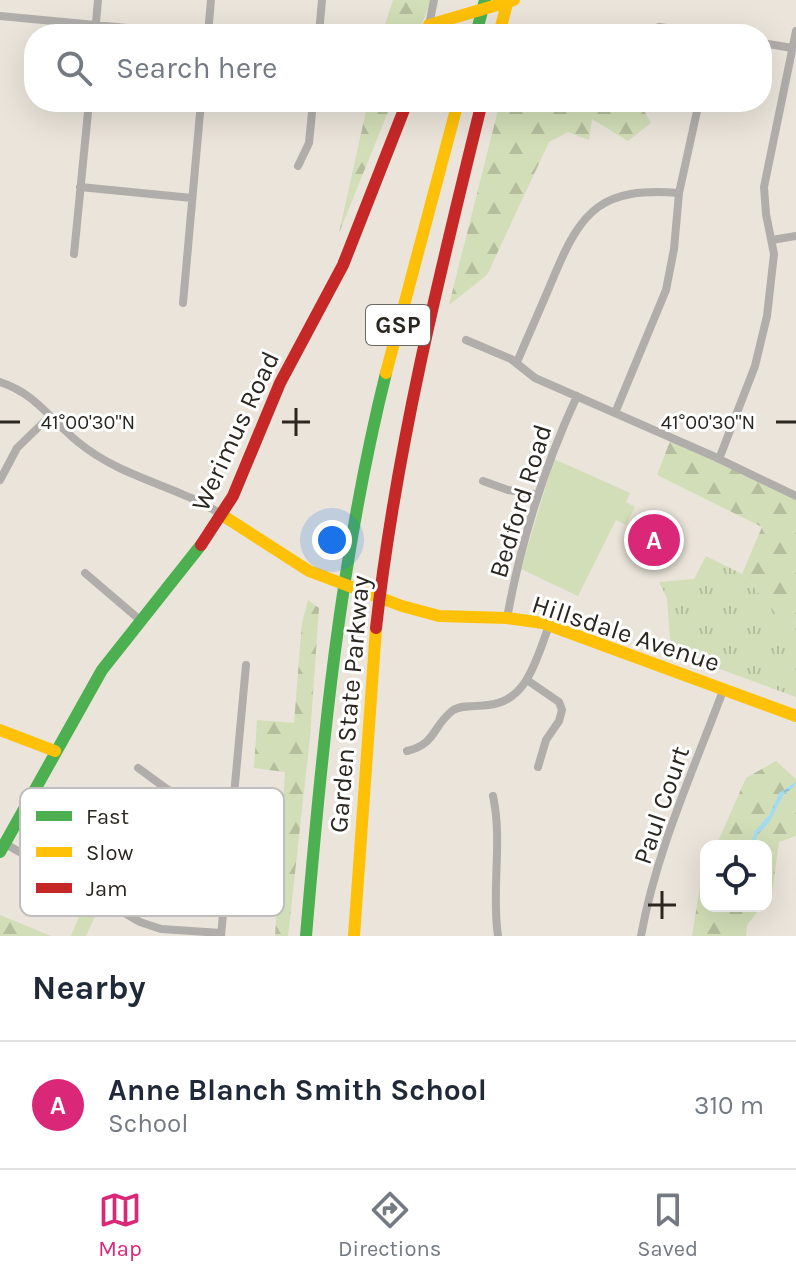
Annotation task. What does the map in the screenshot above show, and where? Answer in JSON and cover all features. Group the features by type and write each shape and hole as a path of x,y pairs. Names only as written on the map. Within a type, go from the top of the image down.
{"main road":[{"path":"479,24 485,0"},
{"path":"502,24 508,0"},
{"path":"440,24 514,0"},
{"name":"Werimus Road","path":"35,788 102,670 222,515 244,475 291,361 343,265 403,112"},
{"name":"Garden State Parkway","path":"306,936 332,653 357,502 390,353 455,112"},
{"name":"Garden State Parkway","path":"354,936 372,664 390,516 428,319 480,112"},
{"name":"Hillsdale Avenue","path":"222,515 273,550 325,578 402,606 439,616 507,618 549,626 796,716"},
{"path":"0,730 55,751"},
{"name":"Werimus Road","path":"2,847 20,814"}],"street":[{"path":"96,24 98,0"},
{"path":"209,24 211,0"},
{"path":"320,24 322,0"},
{"path":"429,24 434,0"},
{"path":"0,16 55,24"},
{"path":"719,459 762,341 774,267 764,187 796,31"},
{"path":"772,45 792,48"},
{"path":"74,254 88,112"},
{"path":"183,303 200,112"},
{"path":"298,166 309,143 312,112"},
{"path":"615,413 666,290 674,249 679,193 697,112"},
{"path":"80,187 192,198"},
{"path":"517,362 570,238 583,219 602,204 627,195 657,191 679,193"},
{"path":"772,240 796,236"},
{"path":"466,340 517,362 535,378 796,496"},
{"path":"0,382 31,396 79,444 108,463 199,501 222,515"},
{"name":"Bedford Road","path":"507,618 538,495 555,444 577,396"},
{"path":"0,480 17,448 50,416"},
{"path":"483,481 508,490 538,495"},
{"path":"85,573 140,620"},
{"path":"407,751 422,747 458,707 501,703 519,691 527,680 549,626"},
{"path":"235,788 246,665"},
{"path":"527,680 559,702 562,710 559,721 546,740 538,767"},
{"name":"Paul Court","path":"641,936 649,898 670,835 724,688"},
{"path":"138,768 167,788"},
{"path":"493,796 497,813 495,907 498,936"},
{"path":"2,847 20,857"},
{"path":"129,916 161,929 221,935"}],"green space":[{"path":"393,0 431,0 422,24 385,24"},
{"path":"366,112 388,112 339,233"},
{"path":"497,112 645,112 651,123 628,141 592,119 589,140 568,132 549,142 487,275 449,305"},
{"path":"672,436 796,493 796,622 786,625 742,574 762,527 657,475"},
{"path":"554,459 630,493 626,502 635,507 626,525 616,520 578,596 521,569"},
{"path":"706,556 742,574 786,625 796,622 796,697 671,651 667,598 659,582 694,579"},
{"path":"308,600 319,608 310,737 288,936 275,936 276,916 284,916 285,772 254,768 257,720 294,723 302,623"},
{"path":"776,761 796,779 796,836 779,842 772,893 772,840 719,840 746,778"},
{"path":"700,886 700,912 757,912 747,925 746,936 692,936"},
{"path":"0,915 51,936 0,936"},
{"path":"79,916 95,916 86,936 71,936"}],"water":[{"path":"796,782 784,794 769,823 756,840 752,840 755,831 770,814 779,793"}],"traffic: fast":[{"path":"479,24 485,0"},
{"path":"306,936 326,723 345,582 356,512 386,373"},
{"path":"36,788 102,670 201,545"},
{"path":"0,852 20,816"}],"traffic: slow":[{"path":"502,24 508,0"},
{"path":"432,24 514,0"},
{"path":"386,373 455,112"},
{"path":"222,515 309,571 402,606 439,616 507,618 543,623 796,716"},
{"path":"354,936 376,628"},
{"path":"0,730 55,751"}],"traffic: jam":[{"path":"201,545 233,496 280,383 343,265 403,112"},
{"path":"376,628 407,429 480,112"}],"place":[{"name":"Anne Blanch Smith School","path":"654,540"}]}
